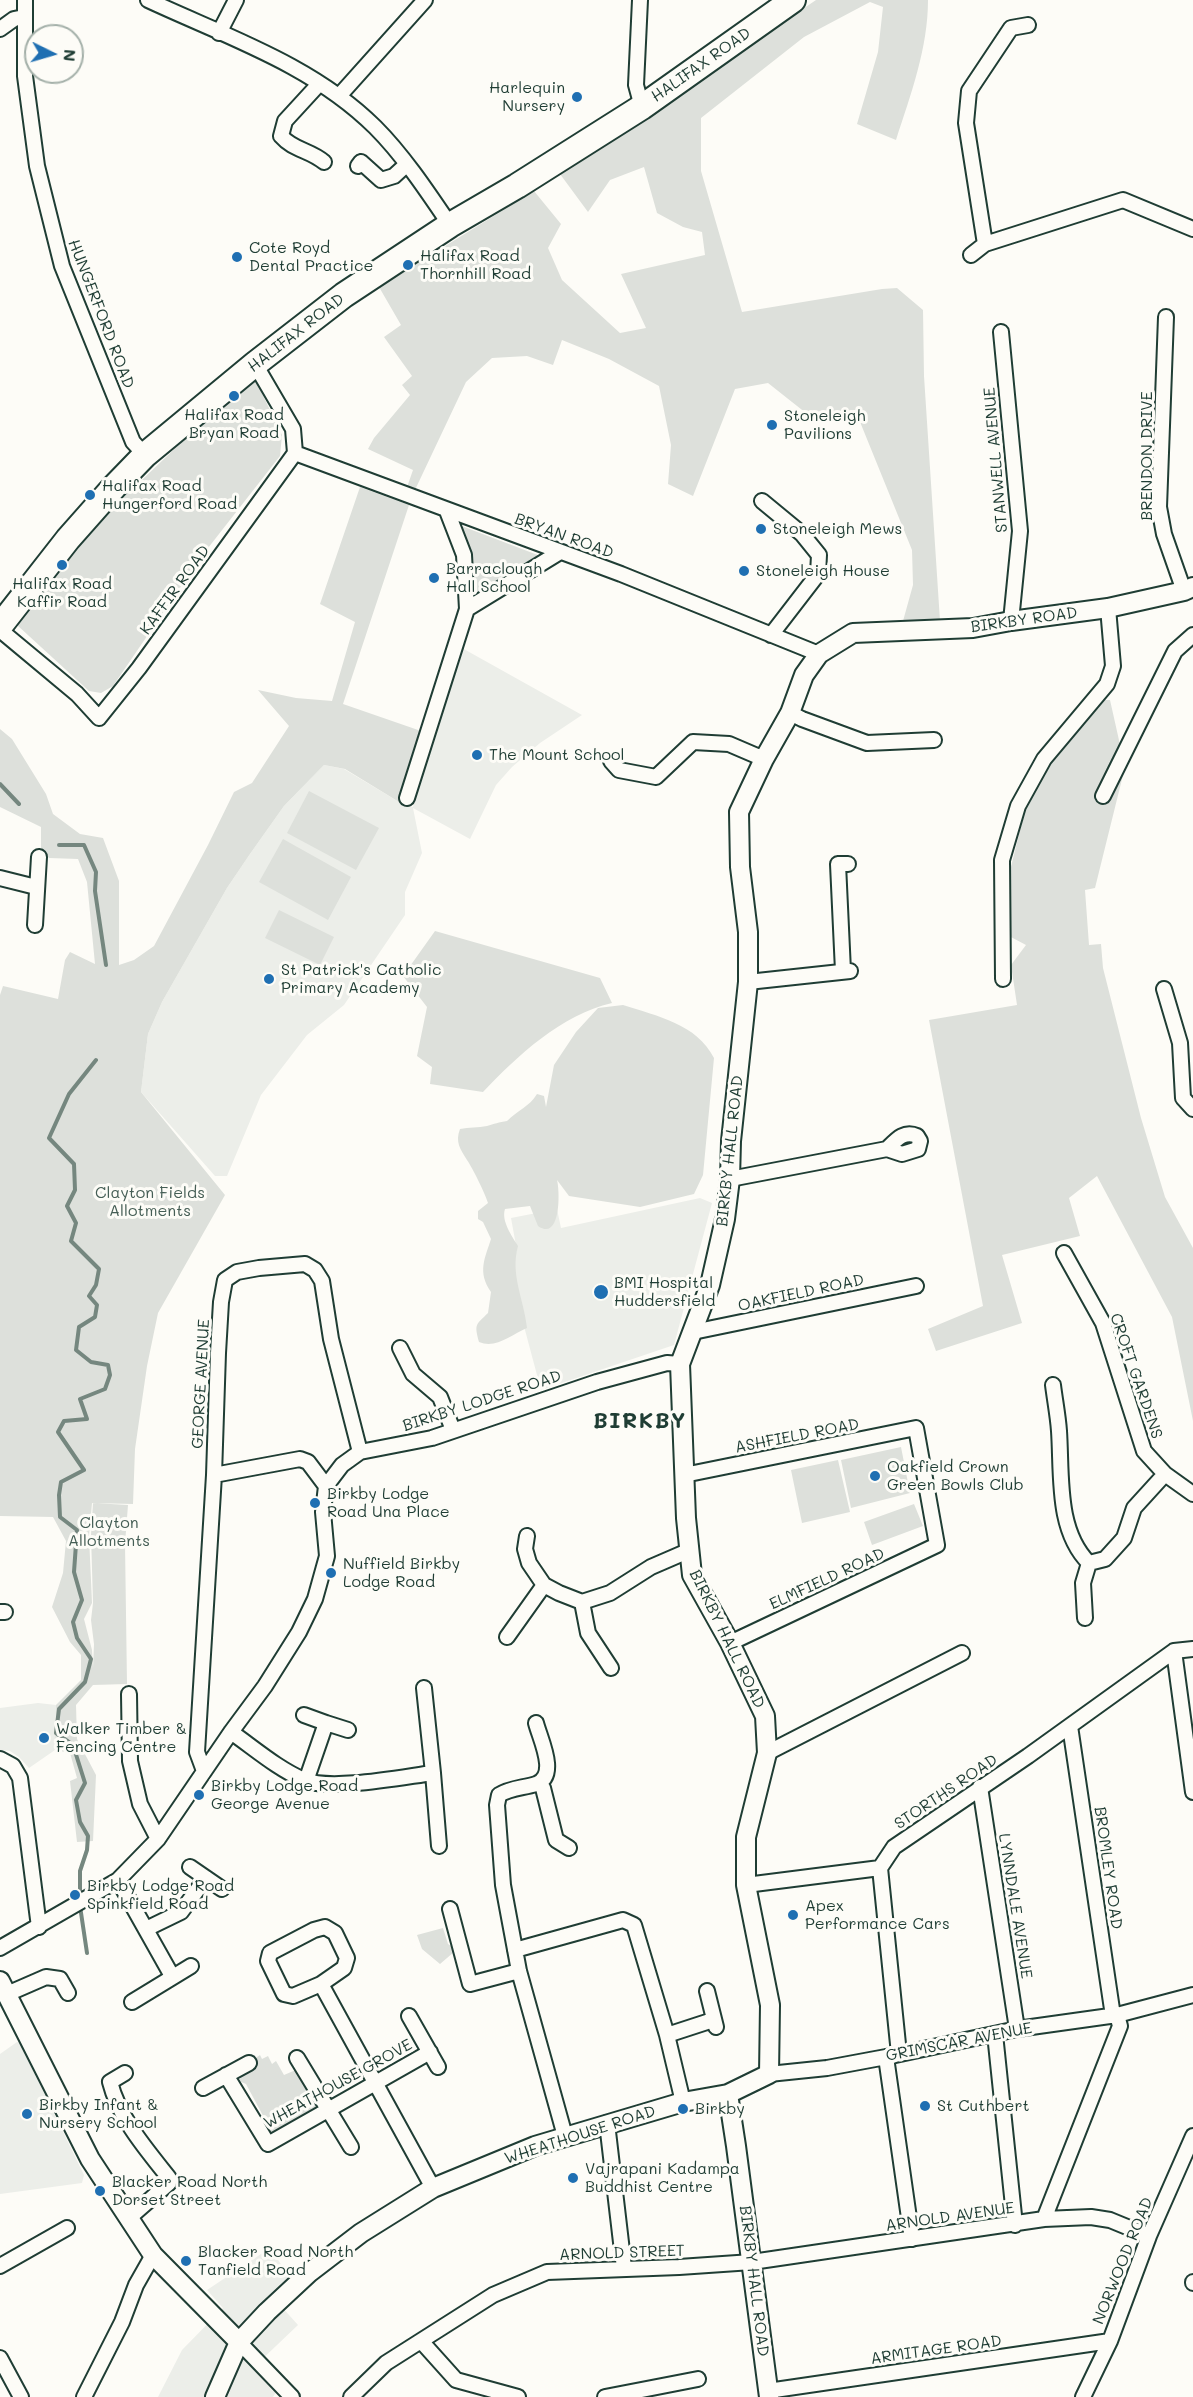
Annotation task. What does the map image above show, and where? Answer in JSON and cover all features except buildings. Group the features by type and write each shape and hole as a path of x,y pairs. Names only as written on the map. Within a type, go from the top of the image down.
{"highway":[{"name":"HALIFAX ROAD","path":"0,628 68,539 114,487 145,455 255,364 344,295 450,225 517,186 642,107 793,0"}],"street":[{"name":"HUNGERFORD ROAD","path":"25,0 25,76 37,166 62,266 133,442 145,455"},
{"path":"148,0 280,60 339,96 375,127 450,225"},
{"path":"219,33 236,0"},
{"path":"339,96 425,0"},
{"path":"640,0 636,85 642,107"},
{"path":"0,29 14,19 24,17"},
{"path":"984,244 966,123 969,91 1011,28 1028,26"},
{"path":"319,84 285,121 281,136 289,145 314,153 324,162"},
{"path":"357,166 361,162 381,180 394,176 406,165"},
{"path":"971,255 984,244 1123,200 1193,229"},
{"name":"BRENDON DRIVE","path":"1166,317 1159,507 1164,534 1188,589"},
{"name":"STANWELL AVENUE","path":"1001,332 1020,531 1011,621"},
{"path":"255,364 293,429 295,453"},
{"name":"BRYAN ROAD","path":"295,453 560,552 819,654"},
{"name":"KAFFIR ROAD","path":"0,628 77,694 99,718 139,668 295,453"},
{"path":"762,501 802,534 819,555 818,574 771,635"},
{"path":"406,798 467,609 464,555 447,511"},
{"path":"467,609 560,552"},
{"name":"BIRKBY ROAD","path":"853,633 973,628 1108,608 1188,589"},
{"path":"1003,979 1002,860 1018,806 1044,759 1107,684 1113,666 1108,608"},
{"name":"BIRKBY HALL ROAD","path":"770,2074 770,2005 746,1885 746,1837 767,1753 765,1716 730,1643 692,1575 688,1551 680,1364 712,1274 725,1219 730,1179 731,1141 748,982 748,932 740,867 739,812 764,759 790,712 804,675 819,654 853,633"},
{"path":"1103,796 1175,651 1193,635"},
{"path":"790,712 802,719 867,743 934,740"},
{"path":"613,770 656,777 693,742 729,744 764,759"},
{"path":"35,925 39,857"},
{"path":"748,982 847,971 838,864"},
{"path":"0,878 36,887"},
{"path":"1164,989 1180,1043 1184,1098 1193,1108"},
{"path":"730,1179 887,1149"},
{"name":"CROFT GARDENS","path":"1064,1253 1103,1323 1144,1451 1165,1474 1193,1494"},
{"name":"GEORGE AVENUE","path":"204,1771 197,1752 214,1475 218,1353 225,1280 237,1272 259,1268 305,1264 315,1270 322,1281 330,1340 360,1452"},
{"name":"OAKFIELD ROAD","path":"693,1332 916,1286"},
{"path":"399,1348 413,1374 440,1397 453,1430"},
{"name":"BIRKBY LODGE ROAD","path":"326,1486 342,1465 360,1452 432,1438 597,1382 667,1363 680,1364"},
{"path":"1053,1385 1059,1428 1062,1497 1077,1551 1089,1563"},
{"name":"ASHFIELD ROAD","path":"684,1475 916,1428 937,1545"},
{"path":"0,1948 118,1880 158,1839 271,1677 299,1632 315,1599 327,1556 323,1512 326,1486 308,1462 300,1459 214,1475"},
{"path":"1089,1563 1105,1559 1124,1538 1134,1508 1165,1474"},
{"path":"527,1536 525,1549 529,1563 544,1585 582,1602 610,1593 651,1567 688,1551"},
{"name":"ELMFIELD ROAD","path":"730,1643 937,1545"},
{"path":"1085,1618 1083,1583 1089,1563"},
{"path":"507,1636 544,1585"},
{"path":"582,1602 588,1633 611,1668"},
{"name":"STORTHS ROAD","path":"879,1868 894,1847 1070,1726 1174,1651 1193,1649"},
{"path":"1174,1651 1193,1792"},
{"path":"767,1753 962,1653"},
{"path":"424,1688 439,1846"},
{"path":"129,1694 129,1761 140,1804 158,1839"},
{"path":"304,1715 348,1730"},
{"path":"306,1781 326,1723"},
{"path":"536,1723 548,1767 546,1777 539,1783 506,1791 499,1795 497,1805 503,1885 519,1971 565,2136"},
{"name":"BROMLEY ROAD","path":"1044,2219 1120,2026 1115,2015 1070,1726"},
{"path":"231,1732 275,1763 306,1781 344,1784 433,1773"},
{"path":"0,1759 13,1766 20,1778 39,1927"},
{"path":"539,1783 543,1788 556,1840 569,1848"},
{"name":"LYNNDALE AVENUE","path":"980,1787 1017,2029"},
{"path":"190,1867 222,1889"},
{"path":"746,1885 879,1868 892,2055 912,2239"},
{"path":"146,1929 181,1912 206,1878"},
{"path":"118,1880 171,1976"},
{"path":"450,1909 470,1984 519,1971"},
{"path":"515,1950 623,1920 634,1925 667,2035 683,2102"},
{"path":"325,1927 335,1933 347,1958 344,1968 321,1984 293,1996 284,1994 268,1961 270,1953 314,1930 325,1927"},
{"path":"132,2002 171,1976 191,1966"},
{"path":"68,1993 60,1979 46,1977 3,1988 90,2159 153,2255 292,2397"},
{"path":"321,1984 434,2188"},
{"path":"667,2035 715,2024 706,1991"},
{"name":"GRIMSCAR AVENUE","path":"728,2094 770,2074 827,2068 1017,2029 1115,2015 1193,1995"},
{"name":"WHEATHOUSE GROVE","path":"409,2016 438,2067"},
{"path":"995,2034 1015,2225"},
{"name":"WHEATHOUSE GROVE","path":"226,2076 268,2144 430,2052"},
{"path":"297,2058 351,2146"},
{"path":"203,2088 249,2063"},
{"path":"125,2073 110,2082 114,2095 136,2137 169,2178 169,2183 129,2218"},
{"name":"BIRKBY HALL ROAD","path":"728,2094 768,2394"},
{"name":"WHEATHOUSE ROAD","path":"215,2397 239,2342 267,2312 310,2272 361,2233 434,2188 565,2136 683,2102 728,2094"},
{"path":"607,2123 624,2268"},
{"name":"NORWOOD ROAD","path":"1083,2397 1110,2341 1149,2236 1190,2152 1193,2136"},
{"name":"ARNOLD AVENUE","path":"752,2262 1044,2219 1094,2217 1110,2220 1149,2236"},
{"path":"0,2266 67,2228"},
{"path":"84,2397 122,2322 136,2285 153,2255"},
{"name":"ARNOLD STREET","path":"351,2397 386,2362 493,2295 548,2272 752,2262"},
{"path":"421,2341 456,2380 518,2397"},
{"name":"ARMITAGE ROAD","path":"768,2394 1110,2341"},
{"path":"0,2358 21,2397"},
{"path":"605,2397 632,2395 698,2379"}],"shaded area":[{"name":"St Patrick's Catholic Primary Academy","path":"462,648 582,715 540,743 512,767 496,785 470,839 413,808 422,853 405,892 405,915 344,1005 307,1035 261,1095 227,1176 215,1176 141,1092 148,1034 162,1002 227,888 250,854 284,806 324,765 344,769 399,802 413,807 433,735"},
{"name":"BMI Hospital Huddersfield","path":"700,1198 712,1203 674,1345 541,1390 505,1255 517,1251 511,1218 557,1209 561,1228"},
{"path":"38,1703 56,1705 55,1750 29,1768 10,1751 0,1750 0,1708"},
{"name":"Birkby Infant & Nursery School","path":"17,2042 20,2043 84,2175 82,2183 0,2194 0,2054"},
{"path":"270,2248 291,2279 272,2296 298,2325 255,2366 278,2389 273,2397 158,2397 182,2350 223,2308 207,2290"}],"green space":[{"path":"816,0 928,0 922,53 896,140 857,124 878,52 883,7 870,2 804,37 701,118 701,171 742,312 897,288 923,310 924,376 940,621 903,621 913,585 912,550 856,412 816,421 768,383 735,389 693,496 668,484 671,445 659,386 609,359 562,340 553,365 527,356 492,358 466,382 414,492 406,490 413,470 368,449 374,438 410,395 402,385 412,376 384,337 401,325 379,287 534,191 561,224 548,248 562,280 620,333 646,328 621,274 705,255 702,232 683,227 657,213 644,167 610,180 588,212 560,174"},
{"path":"256,381 282,435 280,456 201,557 113,686 101,693 89,691 17,625 103,517 186,438"},
{"path":"360,487 409,505 343,704 421,731 399,802 345,769 324,765 284,806 227,888 162,1002 148,1034 141,1092 225,1195 158,1313 147,1366 135,1449 133,1504 94,1503 128,1505 125,1544 127,1684 93,1685 76,1705 77,1739 96,1775 93,1841 77,1842 70,1781 77,1778 70,1753 55,1750 56,1705 81,1680 81,1655 70,1642 52,1607 63,1573 66,1541 53,1517 0,1516 0,995 3,986 58,999 65,960 70,952 95,964 87,882 78,859 49,858 41,848 41,827 0,807 0,729 12,739 46,794 53,814 80,834 103,838 119,881 119,965 134,960 154,946 234,792 252,783 289,726 258,690 296,698 332,701 355,622 320,604","holes":["93,1503 91,1535 93,1668 92,1650 84,1619 92,1603 89,1536"]},
{"path":"459,525 543,557 511,571 474,598 469,554"},
{"path":"1097,700 1110,700 1125,767 1095,888 1085,890 1089,945 1101,944 1103,968 1141,1118 1165,1197 1193,1248 1193,1421 1172,1317 1097,1176 1069,1198 1080,1236 1002,1255 1022,1323 936,1351 928,1329 983,1306 929,1020 1017,1005 1011,965 1026,945 1009,936 1008,879 1026,806 1049,759"},
{"path":"309,791 379,828 356,870 287,833"},
{"path":"283,839 351,877 328,920 259,882"},
{"path":"279,910 334,937 320,965 265,938"},
{"path":"435,931 600,978 612,1003 575,1017 542,1038 483,1092 430,1084 432,1067 417,1056 427,1007 403,976"},
{"path":"623,1005 687,1029 707,1046 714,1058 703,1175 694,1194 640,1207 569,1196 557,1180 559,1194 557,1213 551,1227 546,1229 538,1226 530,1206 505,1209 504,1218 518,1246 517,1277 527,1328 491,1344 479,1342 477,1325 488,1313 491,1292 483,1271 491,1239 483,1222 478,1219 478,1211 488,1203 459,1145 460,1129 484,1127 507,1121 537,1094 544,1096 546,1107 554,1065 576,1032 598,1008"},
{"name":"Oakfield Crown Green Bowls Club","path":"901,1447 910,1493 851,1508 841,1460"},
{"path":"838,1460 850,1512 802,1523 791,1470"},
{"path":"914,1504 923,1526 872,1545 864,1522"},
{"path":"443,1928 448,1944 453,1947 454,1952 440,1964 422,1949 417,1935"},
{"path":"260,2055 262,2059 268,2056 272,2064 276,2061 284,2075 298,2069 319,2106 317,2110 311,2113 309,2111 278,2129 276,2136 267,2133 268,2125 246,2084 239,2081 243,2073 254,2067 251,2061"}],"waterway":[{"path":"0,784 19,804"},
{"path":"59,845 84,845 96,872 95,891 106,965"},
{"path":"80,1898 80,1871 87,1850 88,1836 80,1822 76,1800 85,1783 73,1745 56,1733 59,1709 85,1682 91,1659 77,1638 73,1622 82,1600 74,1572 77,1530 60,1517 59,1495 61,1482 84,1470 58,1432 64,1421 87,1419 80,1399 105,1389 110,1375 108,1365 91,1362 76,1350 79,1327 95,1317 97,1305 89,1296 96,1285 99,1269 71,1241 76,1223 67,1206 75,1190 74,1164 49,1138 69,1094 96,1060"},
{"path":"80,1906 87,1953"}],"place":[{"name":"Harlequin Nursery","path":"577,97"},
{"name":"Cote Royd Dental Practice","path":"237,257"},
{"name":"Halifax Road Thornhill Road","path":"408,265"},
{"name":"Halifax Road Bryan Road","path":"234,396"},
{"name":"Stoneleigh Pavilions","path":"772,425"},
{"name":"Halifax Road Hungerford Road","path":"90,495"},
{"name":"Stoneleigh Mews","path":"761,529"},
{"name":"Halifax Road Kaffir Road","path":"62,565"},
{"name":"Stoneleigh House","path":"744,571"},
{"name":"Barraclough Hall School","path":"434,578"},
{"name":"The Mount School","path":"477,755"},
{"name":"St Patrick's Catholic Primary Academy","path":"269,979"},
{"name":"BMI Hospital Huddersfield","path":"601,1292"},
{"name":"Oakfield Crown Green Bowls Club","path":"875,1476"},
{"name":"Birkby Lodge Road Una Place","path":"315,1503"},
{"name":"Nuffield Birkby Lodge Road","path":"331,1573"},
{"name":"Walker Timber & Fencing Centre","path":"44,1738"},
{"name":"Birkby Lodge Road George Avenue","path":"199,1795"},
{"name":"Birkby Lodge Road Spinkfield Road","path":"75,1895"},
{"name":"Apex Performance Cars","path":"793,1915"},
{"name":"St Cuthbert","path":"925,2106"},
{"name":"Birkby","path":"683,2109"},
{"name":"Birkby Infant & Nursery School","path":"27,2114"},
{"name":"Vajrapani Kadampa Buddhist Centre","path":"573,2178"},
{"name":"Blacker Road North Dorset Street","path":"100,2191"},
{"name":"Blacker Road North Tanfield Road","path":"186,2261"}],"district":[{"name":"BIRKBY","path":"640,1421"}],"park label":[{"name":"Clayton Fields Allotments","path":"150,1202"},
{"name":"Clayton Allotments","path":"109,1532"}]}
